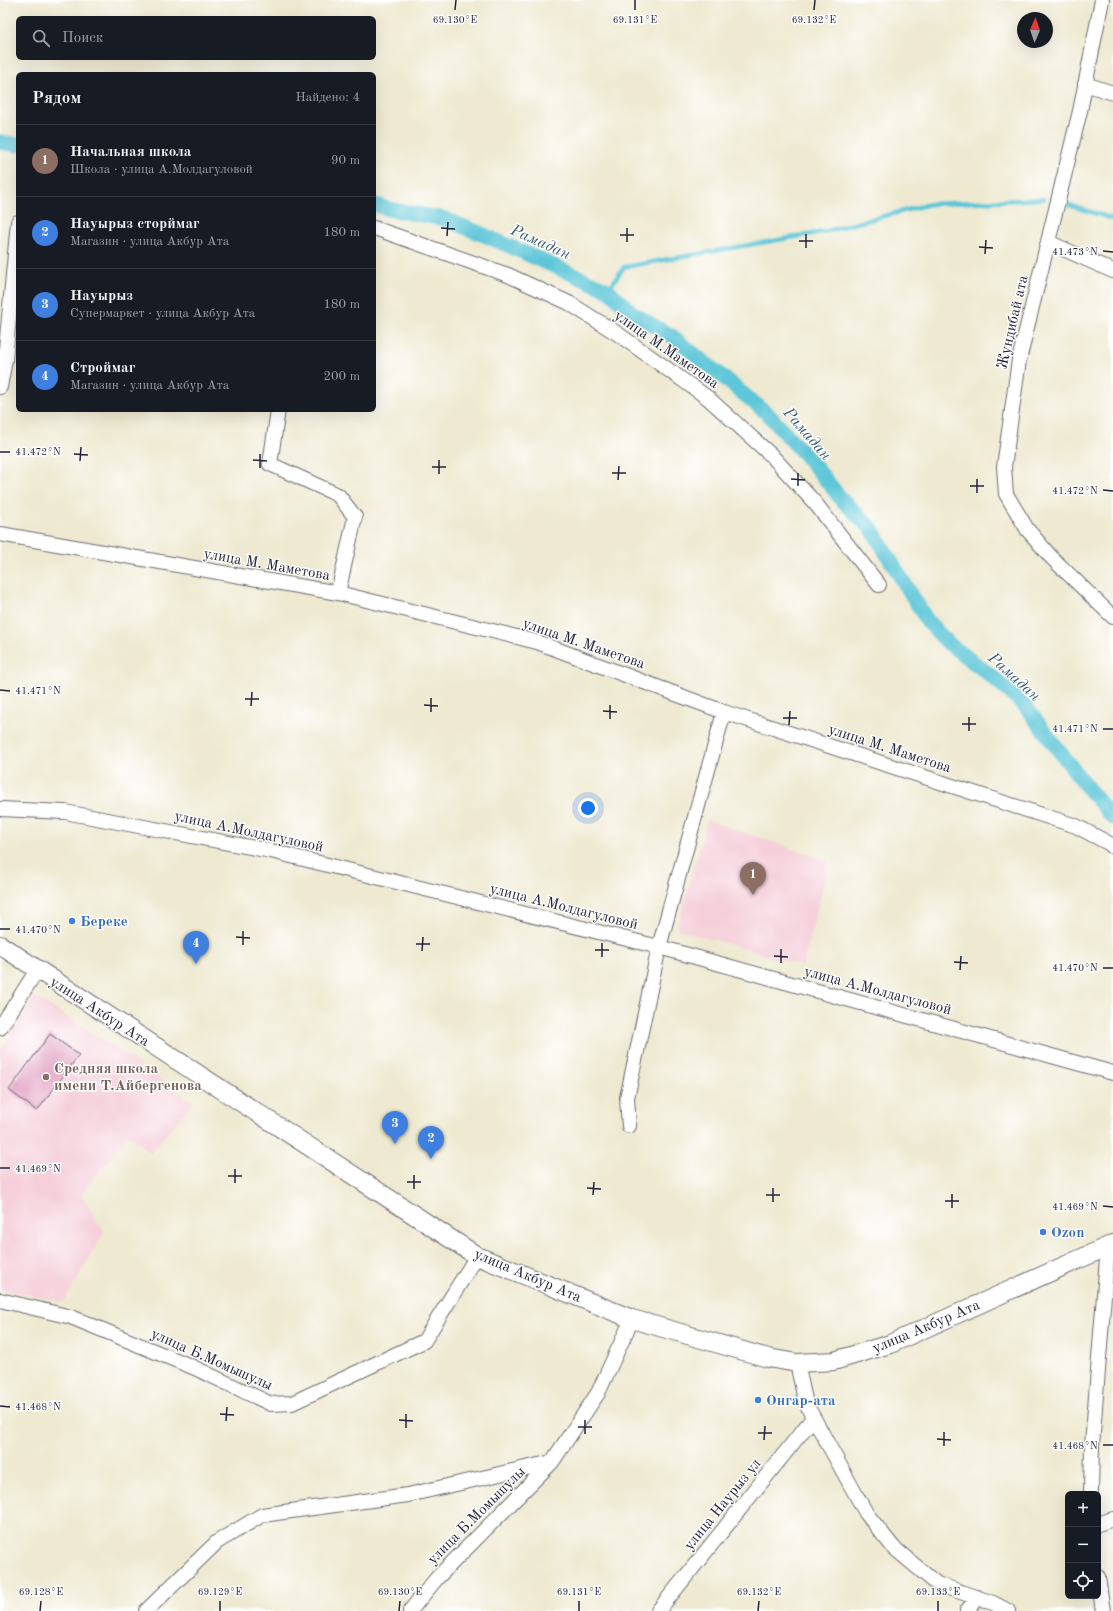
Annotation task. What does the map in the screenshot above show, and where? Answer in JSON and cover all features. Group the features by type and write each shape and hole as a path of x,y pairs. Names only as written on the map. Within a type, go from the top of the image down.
{"main road":[{"name":"улица Акбур Ата","path":"0,945 477,1256 632,1318 768,1358 797,1363 834,1361 890,1344 1111,1245"}],"street":[{"name":"Жундибай ата","path":"1102,0 1085,84 1019,360 1004,467 1006,494 1027,529 1051,557 1113,617"},
{"path":"1085,84 1113,93"},
{"name":"улица М.Маметова","path":"376,229 508,275 569,303 618,334 695,388 771,455 815,503 879,585"},
{"path":"1048,242 1113,271"},
{"path":"0,387 5,360 16,243"},
{"path":"278,412 270,464 338,495 355,517 338,593"},
{"name":"улица М. Маметова","path":"0,534 338,593 537,642 724,712 1076,826 1113,847"},
{"path":"629,1126 627,1098 659,947 724,712"},
{"name":"улица А.Молдагуловой","path":"0,809 65,812 271,851 659,947 1113,1073"},
{"path":"0,1028 37,970"},
{"path":"1091,1491 1092,1445 1111,1245"},
{"name":"улица Б.Момышулы","path":"0,1300 71,1317 195,1368 271,1404 292,1403 424,1341 477,1256"},
{"name":"улица Б.Момышулы","path":"410,1611 437,1578 552,1462 598,1394 632,1318"},
{"path":"797,1363 806,1404 813,1418 866,1513 893,1548 937,1584 994,1603 1008,1611"},
{"name":"улица Наурыз ул","path":"658,1611 813,1418"},
{"name":"улица Б.Момышулы","path":"146,1611 217,1542 262,1515 408,1496 552,1462"},
{"path":"1101,1523 1113,1519"},
{"path":"1101,1597 1103,1611"},
{"path":"967,1611 977,1598"}],"shaded area":[{"path":"707,820 829,861 803,966 677,929"},
{"path":"35,996 111,1045 193,1102 151,1153 128,1135 81,1195 104,1232 64,1302 0,1289 0,1050"}],"building":[{"path":"50,1034 79,1055 37,1111 9,1090"}],"waterway":[{"name":"Рамадан","path":"0,142 16,145"},
{"path":"608,290 624,267 823,232 930,204 1043,199"},
{"name":"Рамадан","path":"376,205 388,209 445,219 608,290 634,314 673,337 769,415 813,464 842,500 871,528 928,622 948,643 994,678 1025,706 1086,786 1113,818"},
{"path":"1069,205 1113,219"}],"place":[{"name":"Начальная школа","path":"753,895"},
{"name":"Береке","path":"72,921"},
{"name":"Строймаг","path":"196,964"},
{"name":"Средняя школа имени Т.Айбергенова","path":"46,1077"},
{"name":"Науырыз","path":"395,1144"},
{"name":"Науырыз сторймаг","path":"431,1159"},
{"name":"Ozon","path":"1043,1232"},
{"name":"Онгар-ата","path":"758,1400"}]}
